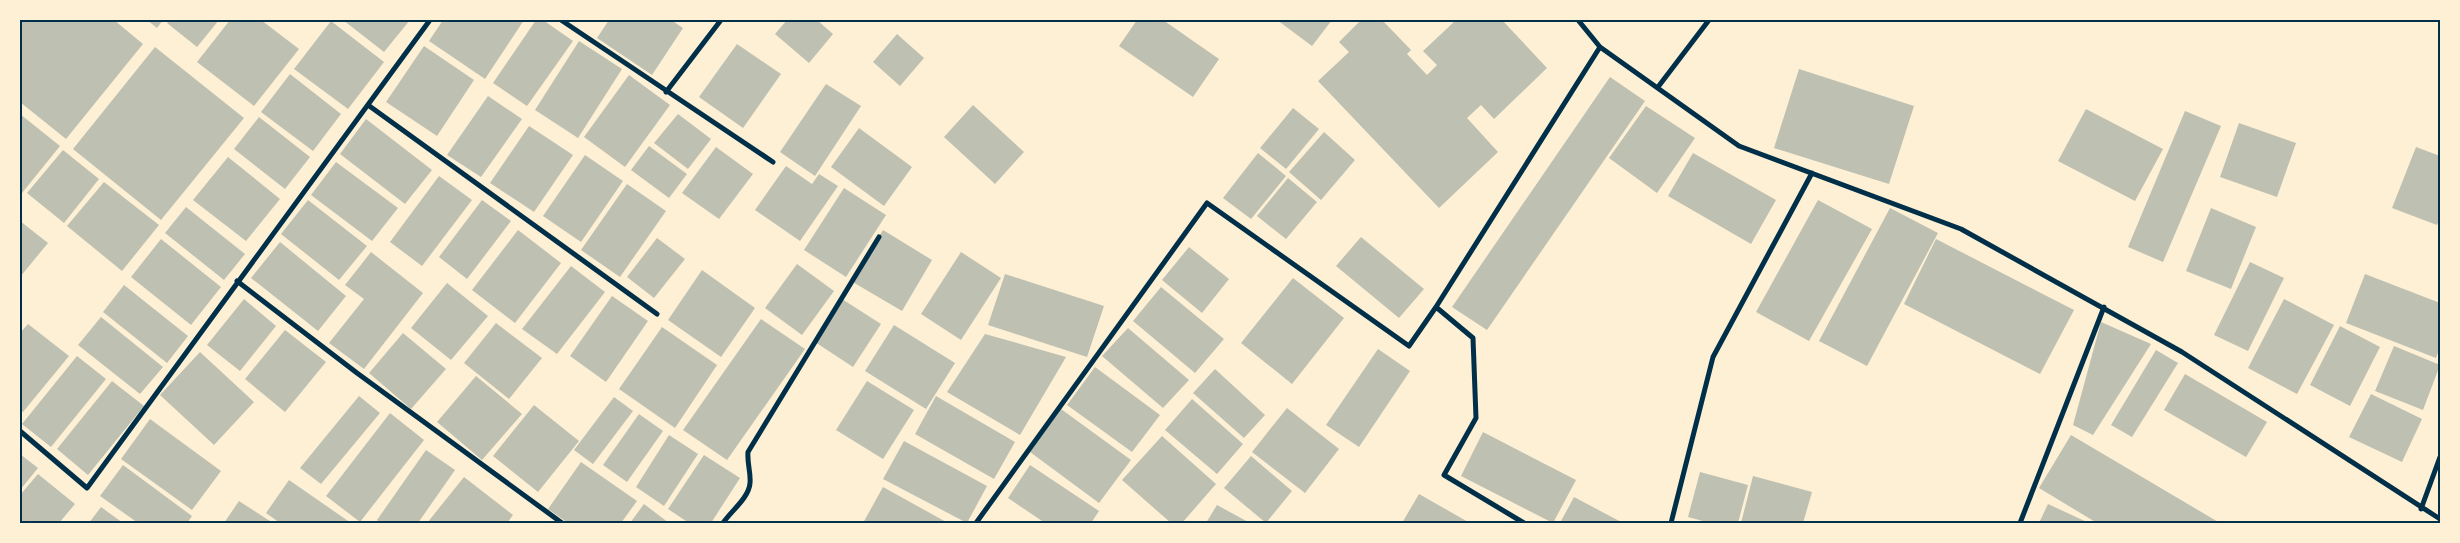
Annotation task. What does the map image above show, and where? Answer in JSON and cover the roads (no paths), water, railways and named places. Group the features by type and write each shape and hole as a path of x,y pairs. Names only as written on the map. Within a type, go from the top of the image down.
{"street":[{"path":"20,431 87,488 430,20"},
{"path":"562,20 666,92 773,162"},
{"path":"666,92 721,20"},
{"path":"1578,20 1600,47 1739,146 1961,228 2182,352 2440,519"},
{"path":"1658,87 1709,20"},
{"path":"976,523 1207,203 1409,346 1436,307 1600,47"},
{"path":"368,105 657,314"},
{"path":"1671,523 1713,357 1812,173"},
{"path":"723,523 744,497 750,486 747,465 748,452 879,237"},
{"path":"237,281 357,373 562,523"},
{"path":"1436,307 1473,338 1476,418 1444,476 1524,523"},
{"path":"2020,523 2104,308"},
{"path":"2422,509 2440,457"}]}
